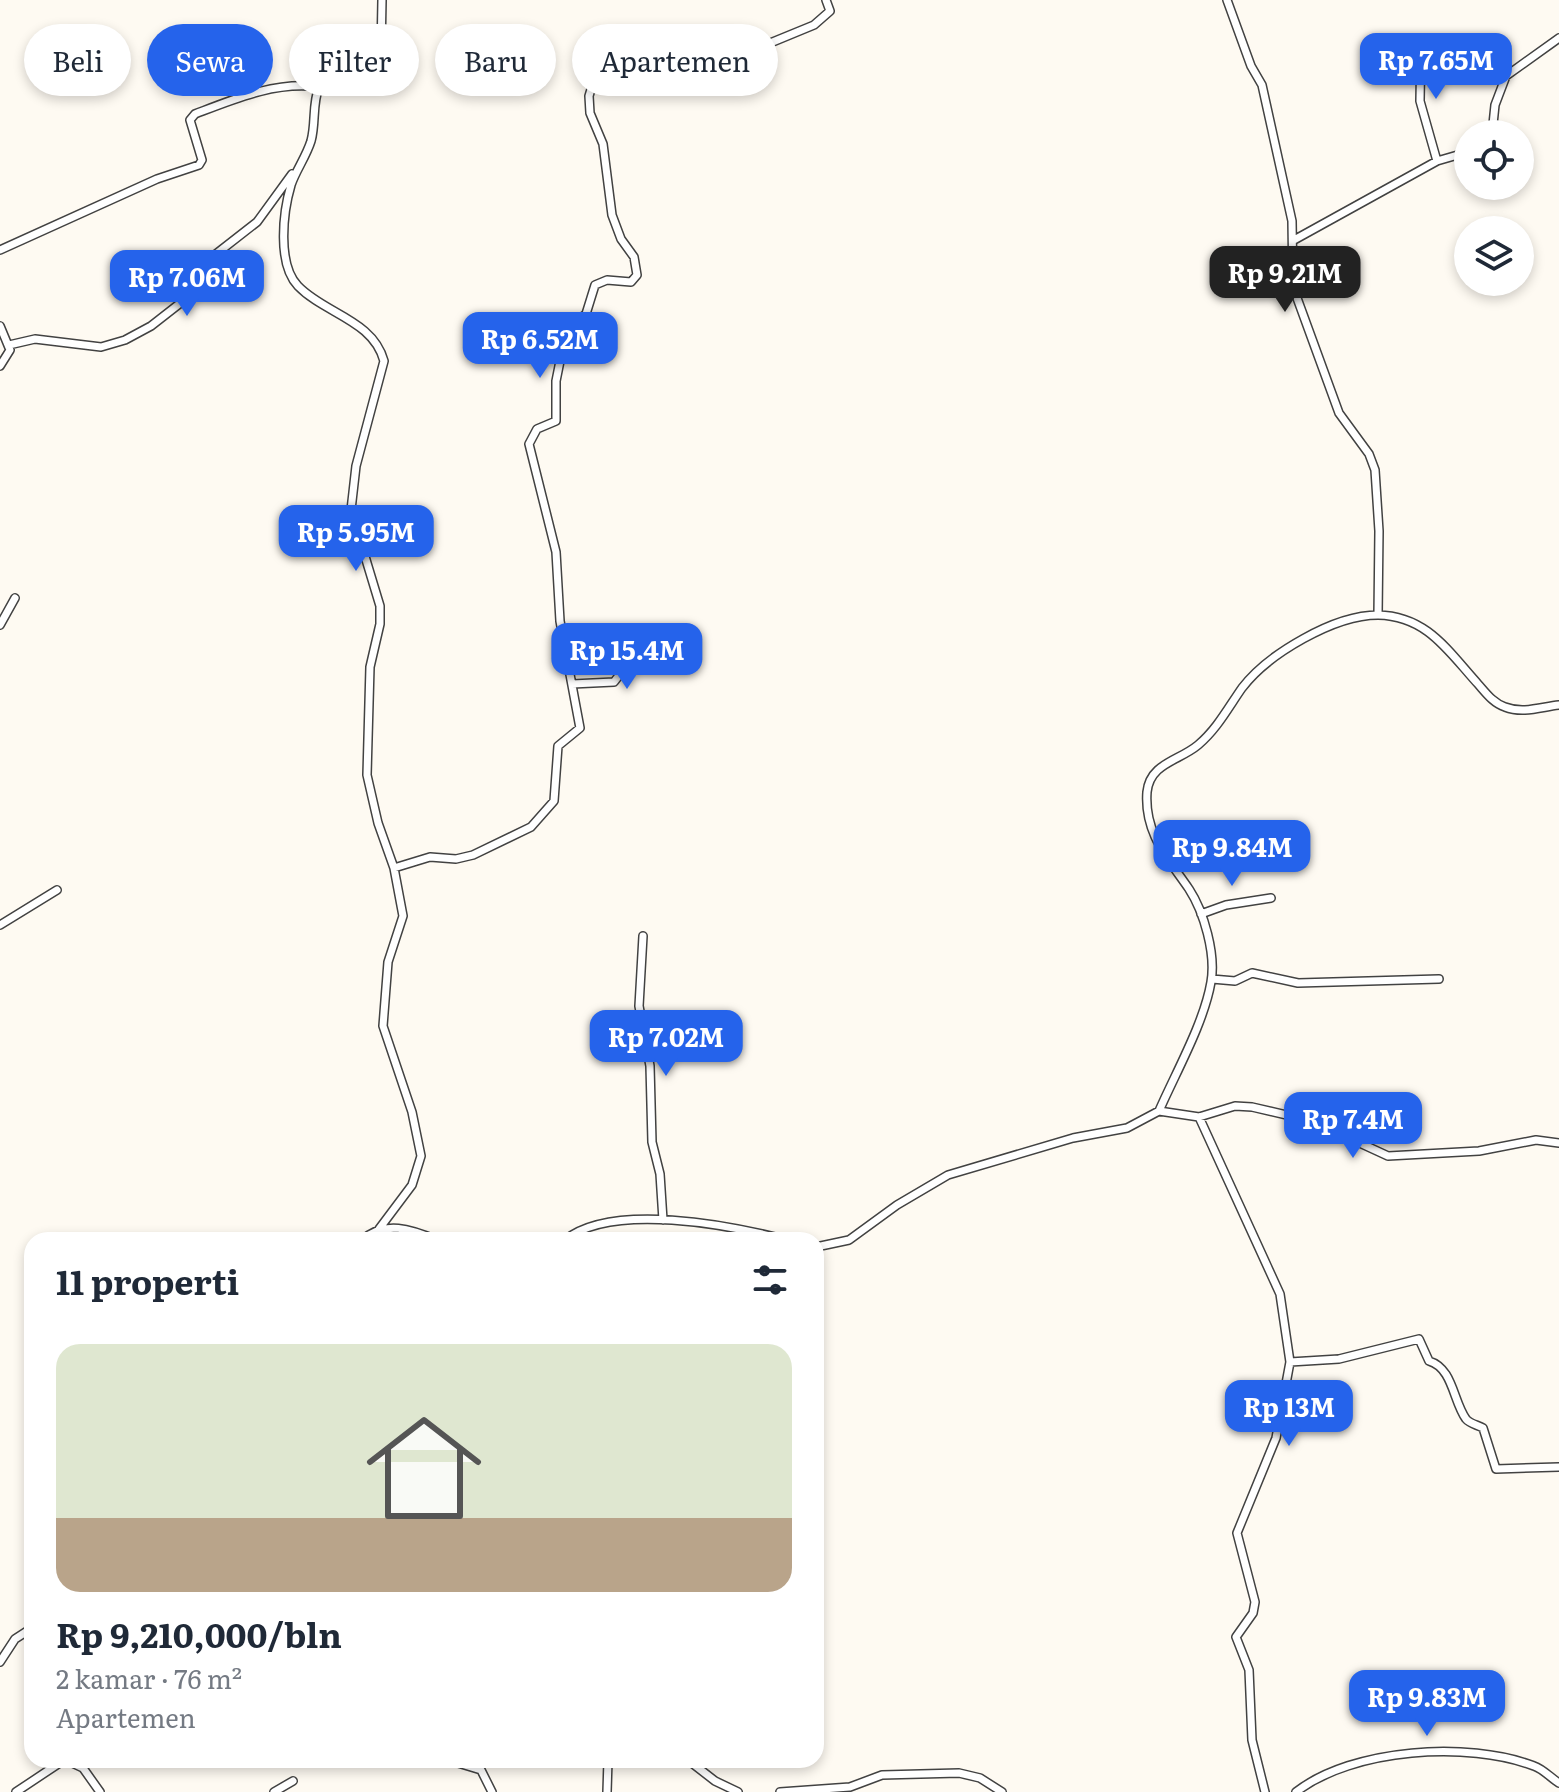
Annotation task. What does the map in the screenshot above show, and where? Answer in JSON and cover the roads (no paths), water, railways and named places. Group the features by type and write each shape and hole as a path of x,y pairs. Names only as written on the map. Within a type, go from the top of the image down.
{"street":[{"path":"382,0 382,24"},
{"path":"394,868 430,857 456,859 473,855 536,822 554,801 558,746 580,728 560,621 556,552 529,444 537,429 556,421 556,381 568,329 586,314 595,285 607,280 631,282 638,268 612,215 603,144 590,113 590,89 597,79 622,68 707,69 814,25 830,11 826,0"},
{"path":"1227,0 1251,66 1262,85 1294,240 1293,287 1342,420 1366,449 1375,470 1379,531 1378,615"},
{"path":"1493,120 1495,105 1506,76 1559,38"},
{"path":"1421,41 1417,81 1437,161"},
{"path":"0,250 157,179 199,165 202,160 190,120 195,114 266,90 289,86"},
{"path":"318,96 312,136 286,207 285,252 289,271 298,286 368,334 381,348 384,361 356,466 351,510 380,606 380,624 370,667 366,758 378,823 394,868 403,916 388,962 383,1026 412,1112 421,1156 412,1185 374,1232"},
{"path":"1294,240 1437,161 1454,156"},
{"path":"9,345 35,339 101,347 125,340 151,326 183,301 216,254 257,222 299,167"},
{"path":"0,326 9,345 8,355 0,366"},
{"path":"0,625 15,598"},
{"path":"1159,1111 1212,979 1201,914 1154,839 1147,808 1151,777 1161,766 1197,746 1222,719 1246,684 1288,648 1342,623 1378,615 1413,622 1431,631 1490,699 1504,707 1525,710 1559,705"},
{"path":"572,684 614,682 649,637"},
{"path":"0,925 57,890"},
{"path":"1201,914 1226,905 1271,898"},
{"path":"643,936 639,1006 650,1066 652,1142 660,1174 663,1220"},
{"path":"1212,979 1235,981 1252,973 1298,983 1439,979"},
{"path":"824,1245 849,1240 897,1205 948,1175 1073,1138 1127,1128 1159,1111 1199,1117 1235,1106 1252,1107 1312,1121 1388,1156 1479,1151 1536,1140 1559,1143"},
{"path":"1199,1117 1280,1294 1290,1362 1276,1438 1237,1533 1255,1602 1253,1613 1236,1637 1249,1670 1252,1740 1265,1792"},
{"path":"580,1232 598,1222 663,1220 737,1232"},
{"path":"379,1229 414,1232"},
{"path":"1290,1362 1350,1357 1419,1339 1429,1361 1439,1365 1446,1375 1467,1419 1484,1429 1496,1469 1559,1467"},
{"path":"0,1662 15,1639 24,1633"},
{"path":"1296,1792 1316,1776 1361,1763 1462,1750 1535,1766 1559,1783"},
{"path":"16,1792 53,1768"},
{"path":"83,1768 100,1792"},
{"path":"474,1768 481,1770 492,1792"},
{"path":"607,1792 608,1768"},
{"path":"698,1768 715,1781 738,1792"},
{"path":"780,1792 850,1787 882,1775 959,1773 980,1778 1002,1792"},
{"path":"274,1792 293,1781"}]}
